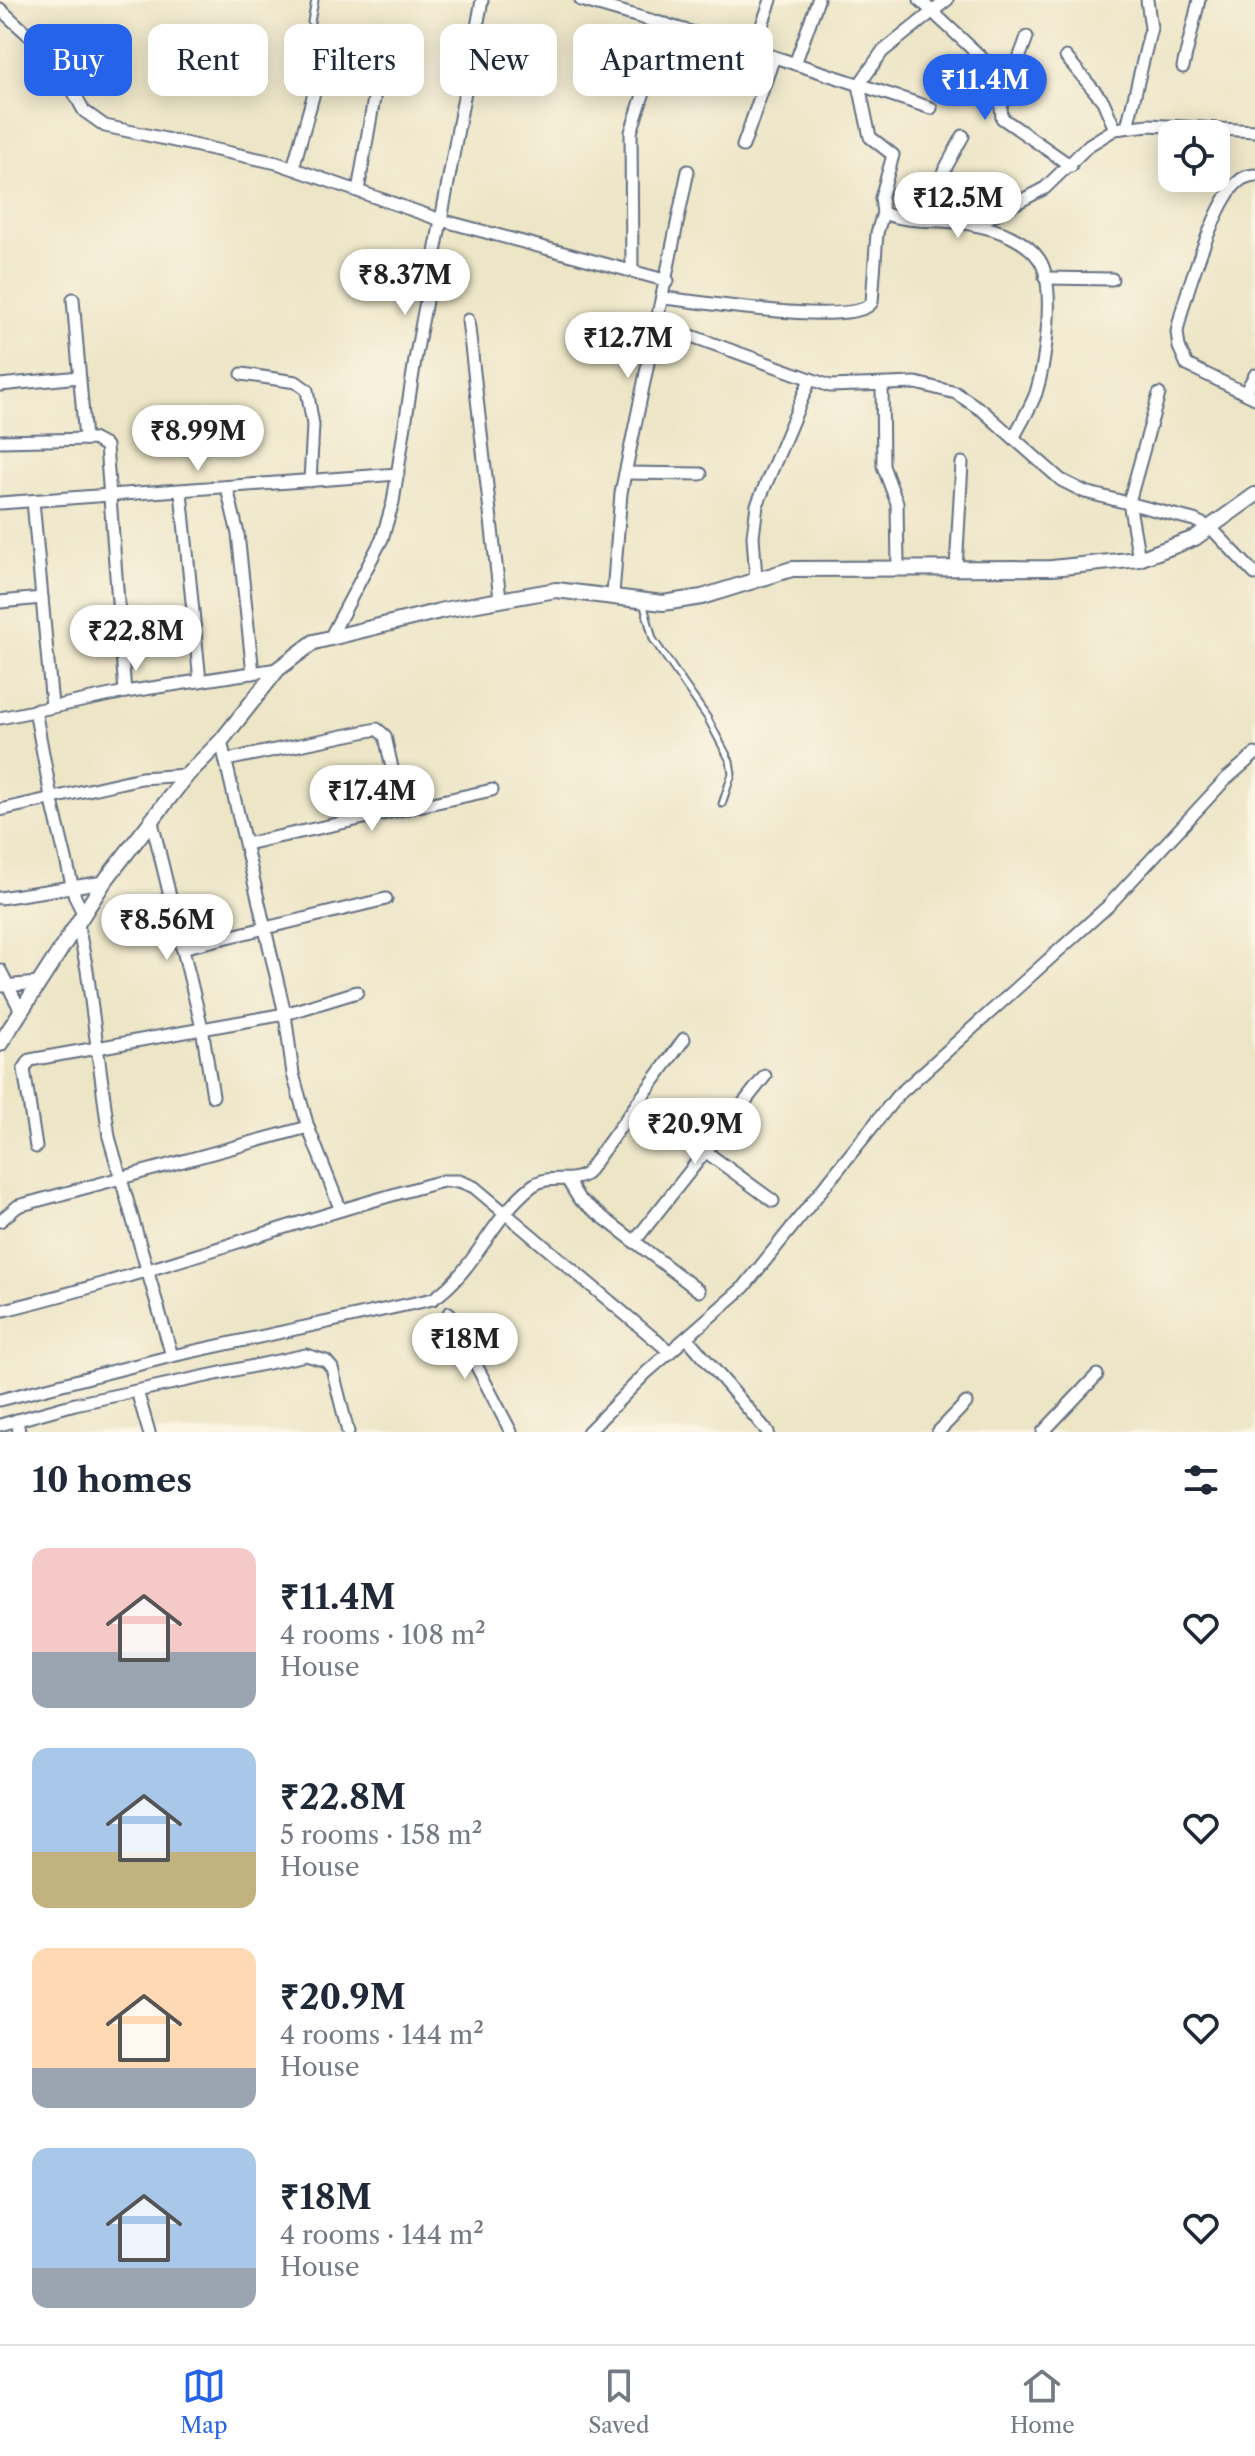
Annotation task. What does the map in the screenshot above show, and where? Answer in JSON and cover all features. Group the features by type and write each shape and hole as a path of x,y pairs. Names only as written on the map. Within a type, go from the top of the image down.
{"street":[{"path":"331,636 382,539 398,474 482,0"},
{"path":"581,0 616,4 666,24"},
{"path":"762,24 771,0"},
{"path":"795,64 818,0"},
{"path":"920,0 983,59"},
{"path":"664,298 809,314 864,310 872,302 877,233 883,213 881,198 893,155 870,137 859,85 882,52 947,0"},
{"path":"1121,128 1151,28 1147,0"},
{"path":"1183,67 1199,0"},
{"path":"0,9 56,60 84,111 94,121 293,168 441,220 668,281"},
{"path":"1027,37 1001,113 1009,124 1071,166"},
{"path":"743,146 774,57 931,108"},
{"path":"1066,57 1121,128"},
{"path":"293,168 313,96"},
{"path":"358,191 374,96"},
{"path":"632,271 631,132 643,96"},
{"path":"975,225 1045,188 1071,166 1089,145 1121,128 1255,131"},
{"path":"932,219 932,193 963,136"},
{"path":"613,594 625,473 668,281 688,171"},
{"path":"1255,175 1239,180 1231,189 1214,222 1177,332 1179,347 1187,365 1250,395 1255,375"},
{"path":"883,213 975,225 1000,232 1031,250 1043,265 1047,321 1037,390 1014,437"},
{"path":"1045,278 1112,279"},
{"path":"73,299 85,439"},
{"path":"468,320 500,599"},
{"path":"658,324 809,382 849,387 916,383 956,393 1014,437 1061,480 1085,492 1171,512 1211,528 1255,574"},
{"path":"242,374 296,382 307,390 313,425 310,481"},
{"path":"0,385 79,377"},
{"path":"756,579 753,536 757,505 809,382"},
{"path":"882,385 883,466 897,503 898,566"},
{"path":"1139,559 1129,502 1159,394"},
{"path":"0,441 85,439 106,446 125,692"},
{"path":"956,569 962,463"},
{"path":"625,473 701,474"},
{"path":"0,503 398,474"},
{"path":"227,488 238,534 253,673"},
{"path":"181,492 200,681"},
{"path":"1,1041 104,882 187,775 221,741 278,669 299,651 331,636 556,590 677,602 804,568 1052,568 1139,559 1175,548 1211,528 1255,495"},
{"path":"33,501 52,706"},
{"path":"0,602 42,598"},
{"path":"0,718 125,692 278,669"},
{"path":"35,710 51,797 81,920 109,1137 172,1356"},
{"path":"226,760 377,729 385,736 401,809"},
{"path":"221,741 285,1014 293,1074 308,1127 340,1208"},
{"path":"588,1432 670,1352 744,1287 897,1096 1107,907 1225,780 1255,754"},
{"path":"0,810 141,778 187,775"},
{"path":"246,844 492,790"},
{"path":"152,822 202,1028 213,1096"},
{"path":"0,898 104,882"},
{"path":"182,948 386,899"},
{"path":"0,970 3,986 21,1011"},
{"path":"3,986 38,983"},
{"path":"36,1147 26,1063 38,1057 285,1014 357,992"},
{"path":"0,1400 172,1356 433,1299 452,1283 511,1218 540,1181 568,1181 586,1174 684,1039"},
{"path":"634,1242 765,1076"},
{"path":"638,1102 773,1201"},
{"path":"0,1221 18,1206 308,1127"},
{"path":"0,1311 146,1271 340,1208 443,1181 459,1181 474,1187 670,1352"},
{"path":"568,1181 579,1199 699,1291"},
{"path":"449,1313 511,1432"},
{"path":"688,1339 768,1432"},
{"path":"0,1425 18,1426 137,1391 306,1355 316,1357 332,1368 348,1432"},
{"path":"1043,1432 1097,1375"},
{"path":"137,1391 149,1432"},
{"path":"938,1432 966,1403"}],"lane":[{"path":"311,22 315,0"},
{"path":"643,601 653,639 707,717 730,761 732,774 722,804"}]}
